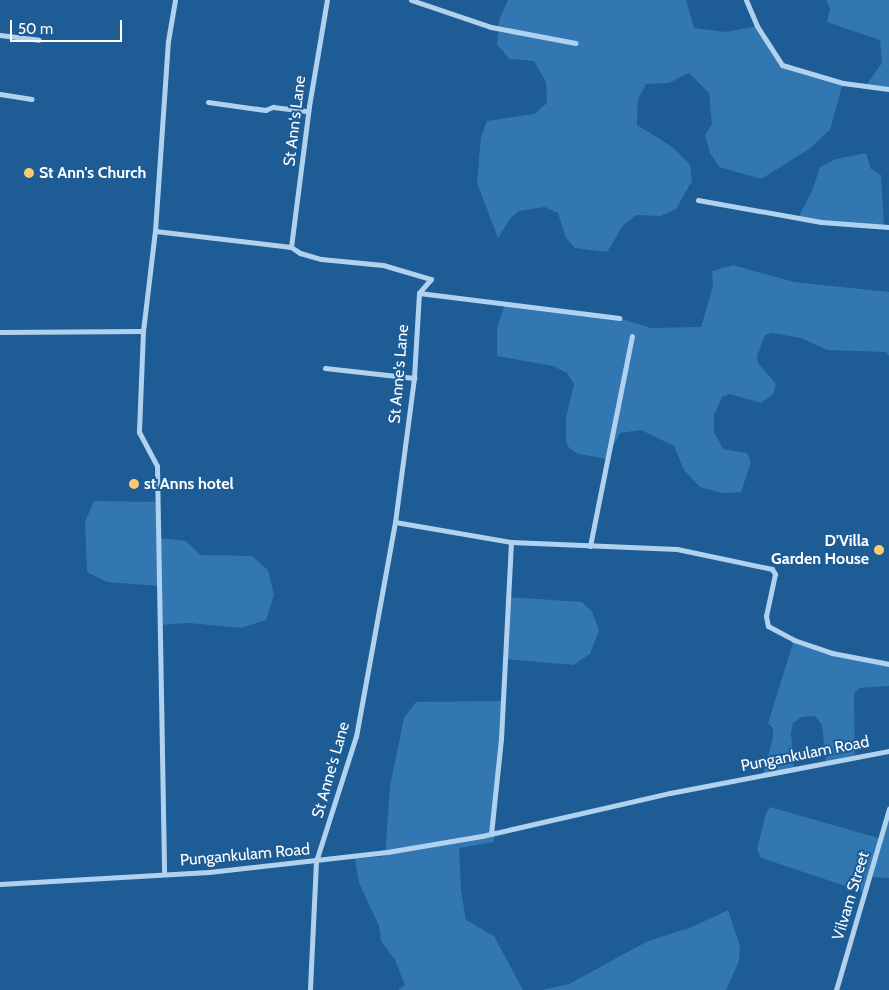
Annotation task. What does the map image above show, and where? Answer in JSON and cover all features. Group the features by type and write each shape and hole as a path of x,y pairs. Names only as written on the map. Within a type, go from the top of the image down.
{"street":[{"path":"164,874 157,466 139,432 143,331 155,231 168,41 175,0"},
{"name":"St Ann's Lane","path":"291,247 308,111 327,0"},
{"path":"411,0 491,27 576,43"},
{"path":"746,0 757,26 782,65 843,83 889,89"},
{"path":"0,34 39,40"},
{"path":"0,94 32,99"},
{"path":"208,102 265,110 273,106 308,111"},
{"path":"698,200 821,222 889,227"},
{"name":"St Anne's Lane","path":"155,231 291,247 300,253 321,259 383,265 430,278 419,293 414,378 395,522 356,736 316,861 310,990"},
{"path":"419,293 619,318"},
{"path":"0,332 143,331"},
{"path":"590,546 632,336"},
{"path":"324,368 414,378"},
{"path":"395,522 511,542 678,549 772,569 776,574 766,616 768,626 794,640 832,652 889,664"},
{"path":"491,834 501,739 511,542"},
{"name":"Pungankulam Road","path":"0,884 164,874 316,861 491,834 727,782 889,751"},
{"name":"Vilvam Street","path":"836,990 889,809"}],"shaded area":[{"path":"508,0 686,0 694,28 726,32 757,26 782,65 843,83 830,130 809,149 761,179 719,167 710,153 705,135 712,124 709,93 689,73 669,83 646,84 638,99 637,125 671,146 690,164 692,181 676,209 661,216 636,215 622,227 607,252 575,248 566,238 558,213 545,207 519,211 509,220 498,238 477,183 481,137 487,121 534,114 547,103 546,82 534,61 509,59 497,44 499,20"},
{"path":"826,0 889,0 889,89 864,88 882,63 880,40 827,22 830,9"},
{"path":"866,153 871,169 881,175 884,227 798,218 812,191 820,167 836,159"},
{"path":"733,265 794,282 889,292 889,356 886,352 827,350 801,338 772,333 765,335 757,356 758,363 776,384 773,394 761,403 730,394 722,397 714,415 714,432 723,449 747,453 751,462 741,492 722,493 700,487 684,470 674,446 641,430 620,433 607,459 579,454 569,448 566,441 566,418 574,384 567,373 553,366 497,356 497,328 505,304 619,318 651,328 701,327 713,286 712,271"},
{"path":"94,501 158,502 159,538 186,541 200,555 252,556 268,570 274,595 266,620 241,628 189,623 160,625 159,586 107,582 87,572 85,522"},
{"path":"508,597 582,602 592,611 599,630 590,654 573,665 505,659"},
{"path":"794,640 832,653 889,664 889,686 859,688 854,694 855,755 826,762 822,725 815,716 802,717 793,723 791,734 794,768 763,775 773,737 773,728 768,723"},
{"path":"503,701 494,842 459,848 461,890 466,920 494,936 523,990 398,990 405,985 395,960 381,941 379,926 359,883 355,859 385,856 390,786 404,718 416,702"},
{"path":"770,807 882,839 889,809 889,878 871,877 866,893 761,858 757,849 766,813"},
{"path":"728,910 740,946 739,961 726,990 542,990 569,984 648,941 692,927"}],"place":[{"name":"St Ann's Church","path":"29,173"},
{"name":"st Anns hotel","path":"134,484"},
{"name":"D'Villa Garden House","path":"879,550"}]}
